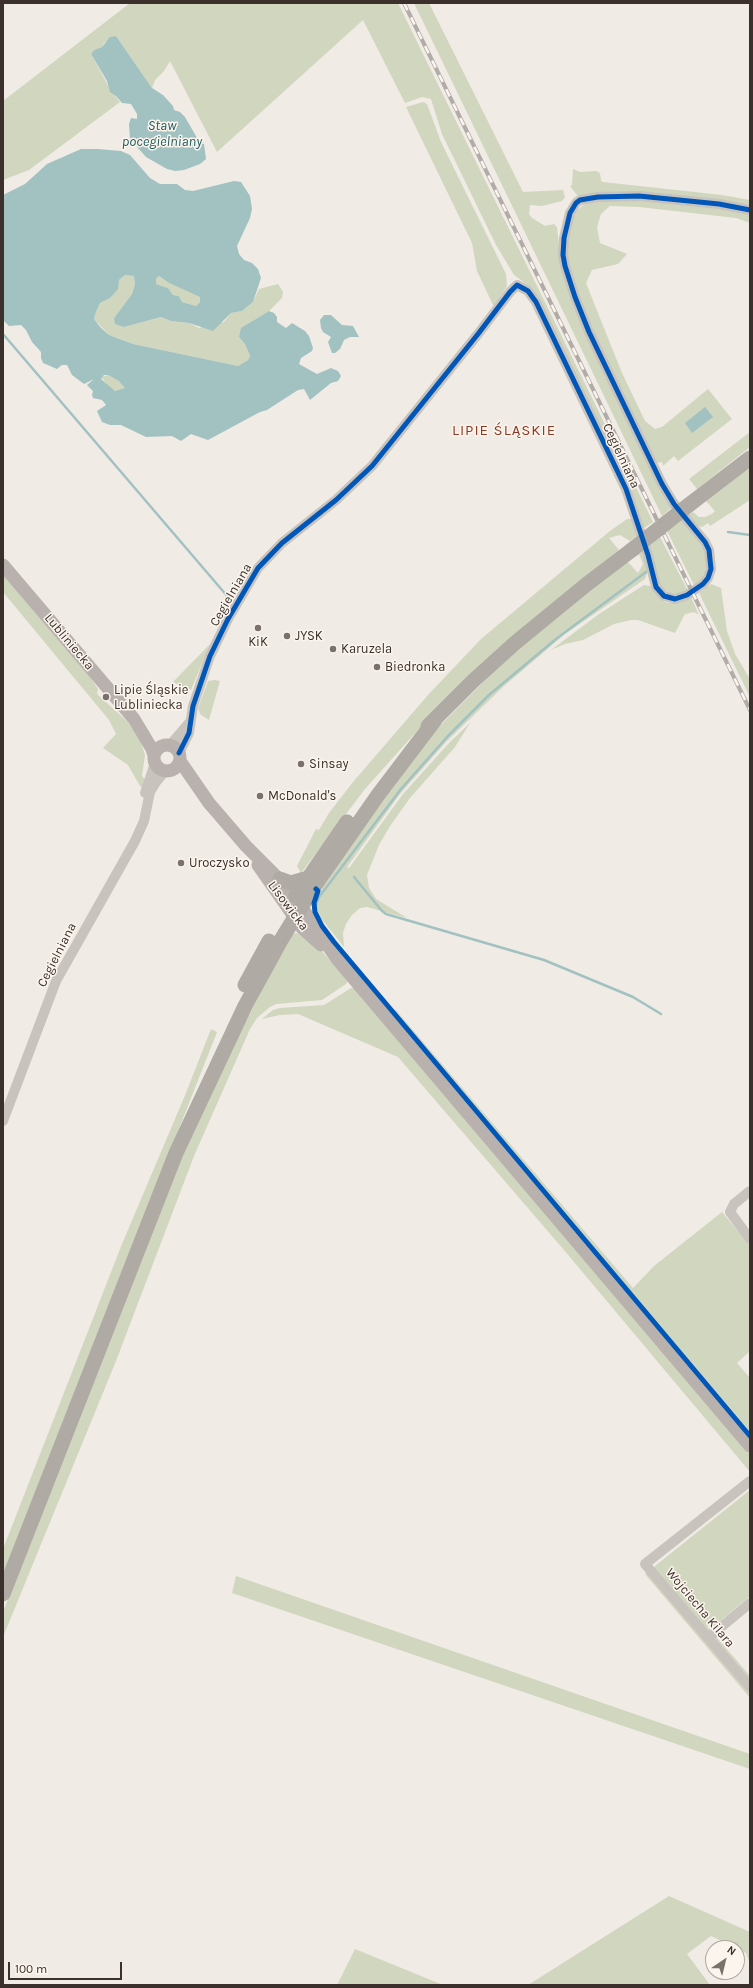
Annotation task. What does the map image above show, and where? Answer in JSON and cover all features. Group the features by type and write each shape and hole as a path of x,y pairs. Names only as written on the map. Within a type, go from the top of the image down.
{"highway":[{"path":"3,1594 176,1153 245,1006 295,908 308,878 366,796 410,745 515,643 581,588 750,458"},
{"path":"295,908 435,720"},
{"path":"280,879 291,883 308,878"}],"main road":[{"name":"Lubliniecka","path":"3,565 134,719 161,765"},
{"name":"Lubliniecka","path":"134,719 174,751"},
{"path":"158,748 174,751 176,767 161,765 158,748"},
{"name":"Lisowicka","path":"174,751 209,803 246,846 280,879 295,908 304,930 338,959 750,1446"},
{"name":"Lisowicka","path":"161,765 209,803"},
{"name":"Lisowicka","path":"246,846 265,877 295,908"}],"street":[{"name":"Cegielniana","path":"174,751 189,733 194,701 216,644 244,589 258,568 282,543 336,500 372,466 470,344 505,297 517,286 528,291 536,302 626,489 648,555 656,587 664,596 674,599 687,596 703,584 708,578 711,569 709,550 701,537 674,504 662,484 593,340 569,279 563,255 564,238 570,213 576,203 586,199 607,196 639,196 719,204 750,210"},
{"name":"Cegielniana","path":"3,1121 56,981 142,826 146,807 145,792 161,765"},
{"path":"750,1191 734,1204 730,1212 750,1239"},
{"name":"Wojciecha Kilara","path":"750,1481 645,1564 750,1687"},
{"path":"708,1638 750,1603"}],"green space":[{"path":"130,3 398,3 653,522 644,528 533,289 514,275 496,245 442,134 431,99 422,97 405,103 363,20 217,152 170,61 164,71 155,80 152,88 116,36 104,43 102,47 94,50 91,54 110,89 120,102 29,170 3,180 3,101"},
{"path":"414,3 429,3 523,192 563,190 565,197 562,201 542,206 530,205 529,214 532,218 545,226 554,224 557,227 560,256 672,507 662,516"},
{"path":"423,102 427,104 441,142 506,274 507,286 494,307 477,271 472,243 406,107"},
{"path":"573,169 580,172 596,171 600,173 601,181 603,182 722,195 750,200 750,209 577,195 570,186 572,185"},
{"path":"601,198 716,206 750,214 750,223 736,218 639,207 610,206 601,214 597,227 600,243 627,254 618,264 592,270 586,283 622,373 645,421 655,429 662,427 708,389 732,419 678,461 674,456 663,466 662,462 656,463 582,309 567,262 568,232 576,211 586,203"},
{"path":"125,275 134,276 135,284 132,294 114,318 124,327 161,317 171,321 189,323 199,328 224,322 231,313 242,311 253,302 259,289 278,284 283,292 282,298 269,311 254,320 239,337 245,344 250,356 248,360 238,366 133,344 109,335 94,319 100,303 110,298 119,280"},
{"path":"159,276 169,283 201,297 200,302 196,306 182,302 179,296 173,295 168,288 156,284 156,279"},
{"path":"108,375 120,381 125,388 115,391 109,387 101,377"},
{"path":"750,432 750,447 697,489 689,479"},
{"path":"750,467 750,500 710,526 708,523 702,527 697,526 687,516 693,512 699,517 705,517 712,514 715,511 706,501"},
{"path":"627,519 632,519 639,534 630,541 620,535 609,538 619,550 553,603 425,722 365,789 301,873 297,866 316,829 319,830 329,813 353,782 428,695 481,639 610,531"},
{"path":"682,520 704,549 707,564 704,576 695,587 667,531"},
{"path":"660,537 688,591 676,594 669,593 660,586 649,546"},
{"path":"643,551 648,570 645,579 565,634 504,686 446,742 400,794 347,867 349,868 403,794 449,743 470,723 455,747 410,798 390,826 379,845 367,875 369,888 376,899 407,918 367,907 360,908 352,915 346,924 343,933 344,947 320,917 317,909 317,900 322,889 317,886 424,742 518,649 597,584 628,562 638,573 643,564 639,554"},
{"path":"3,571 82,664 98,689 97,694 128,722 141,742 145,755 142,776 145,779 143,788 140,786 128,765 103,748 116,734 109,720 3,592"},
{"path":"711,584 721,588 727,631 735,654 750,679 750,697 699,593"},
{"path":"644,585 651,586 663,601 668,603 691,597 699,615 694,612 685,614 675,633 638,620 631,620 614,624 583,640 565,644 551,650 599,614"},
{"path":"210,644 191,690 173,682"},
{"path":"208,681 220,681 209,720 200,714 198,708"},
{"path":"296,933 303,935 320,949 348,981 346,984 322,1000 276,1004 257,1018 250,1029 194,1156 116,1361 3,1637 3,1612 200,1111 290,935"},
{"path":"351,988 354,988 750,1454 750,1472 564,1250 398,1057 298,1014 280,1015 262,1019 273,1010 280,1008 324,1005"},
{"path":"395,1009 633,1288 654,1266 722,1212 750,1246 750,1351 737,1363 750,1378 750,1432 394,1012"},
{"path":"211,1029 217,1032 3,1576 3,1549 122,1244 186,1093"},
{"path":"750,1490 750,1596 714,1626 707,1626 750,1676 750,1698 645,1574"},
{"path":"236,1576 750,1754 750,1769 232,1593"},
{"path":"669,1896 750,1932 750,1964 745,1953 745,1940 719,1940 711,1936 687,1954 710,1985 528,1985"},
{"path":"355,1949 443,1985 337,1985"}],"water":[{"name":"Staw pocegielniany","path":"116,36 152,88 163,95 173,106 174,110 180,112 185,117 196,136 198,145 201,143 204,144 206,159 200,164 184,170 175,171 167,169 146,157 130,139 129,124 131,118 137,119 137,114 131,104 122,103 110,92 107,81 91,54 94,50 102,47 110,37"},
{"path":"81,149 121,151 130,155 150,178 160,184 177,184 185,190 193,191 234,181 241,182 250,196 252,209 250,218 237,246 239,254 244,260 252,263 258,269 261,278 253,302 242,311 231,313 213,331 189,323 171,321 161,317 124,327 115,324 114,318 132,294 135,284 134,276 125,275 119,280 118,289 110,298 100,303 94,319 109,335 133,344 238,366 248,360 250,356 245,344 239,337 241,328 269,311 274,313 277,317 277,322 286,328 292,323 305,331 309,336 313,348 312,351 301,358 299,364 317,374 331,368 338,371 341,376 338,381 331,383 310,400 304,389 298,390 267,410 260,412 208,440 191,434 181,441 172,436 146,437 121,425 110,425 102,422 97,411 106,405 102,400 93,398 93,391 87,385 94,379 84,384 72,375 67,365 62,365 57,369 43,363 41,352 32,342 26,330 21,325 9,326 3,320 3,195 25,184 47,164","holes":["159,276 169,283 200,297 200,302 196,306 182,302 179,296 173,295 168,288 156,284 156,279","104,375 108,375 119,381 125,388 115,391 101,379"]},
{"path":"324,315 331,315 342,325 353,326 359,337 350,337 344,340 340,349 335,353 332,353 328,342 331,337 323,332 321,328 320,320"},
{"path":"705,407 713,417 692,433 685,423"}],"waterway":[{"path":"3,334 228,597"},
{"path":"728,532 750,535"},
{"path":"316,905 319,897 401,789 448,736 489,695 556,639 646,572"},
{"path":"354,877 386,914 544,960 633,997 661,1014"}],"railway":[{"path":"404,3 750,710"}],"cycle path":[{"path":"179,753 189,733 193,706 210,656 228,619 258,568 282,543 336,500 372,466 517,285 528,291 536,302 626,489 648,555 656,587 664,596 675,599 687,595 703,584 708,578 711,569 709,550 705,542 674,504 662,484 589,332 565,266 563,255 564,238 570,213 576,203 580,200 598,197 639,196 719,204 750,210"},
{"path":"316,889 318,891 314,903 315,912 322,926 334,942 750,1436"}],"place":[{"name":"KiK","path":"258,628"},
{"name":"JYSK","path":"287,636"},
{"name":"Karuzela","path":"333,649"},
{"name":"Biedronka","path":"377,667"},
{"name":"Lipie Śląskie Lubliniecka","path":"106,697"},
{"name":"Sinsay","path":"301,764"},
{"name":"McDonald's","path":"260,796"},
{"name":"Uroczysko","path":"181,863"}],"district":[{"name":"LIPIE ŚLĄSKIE","path":"504,431"}]}
